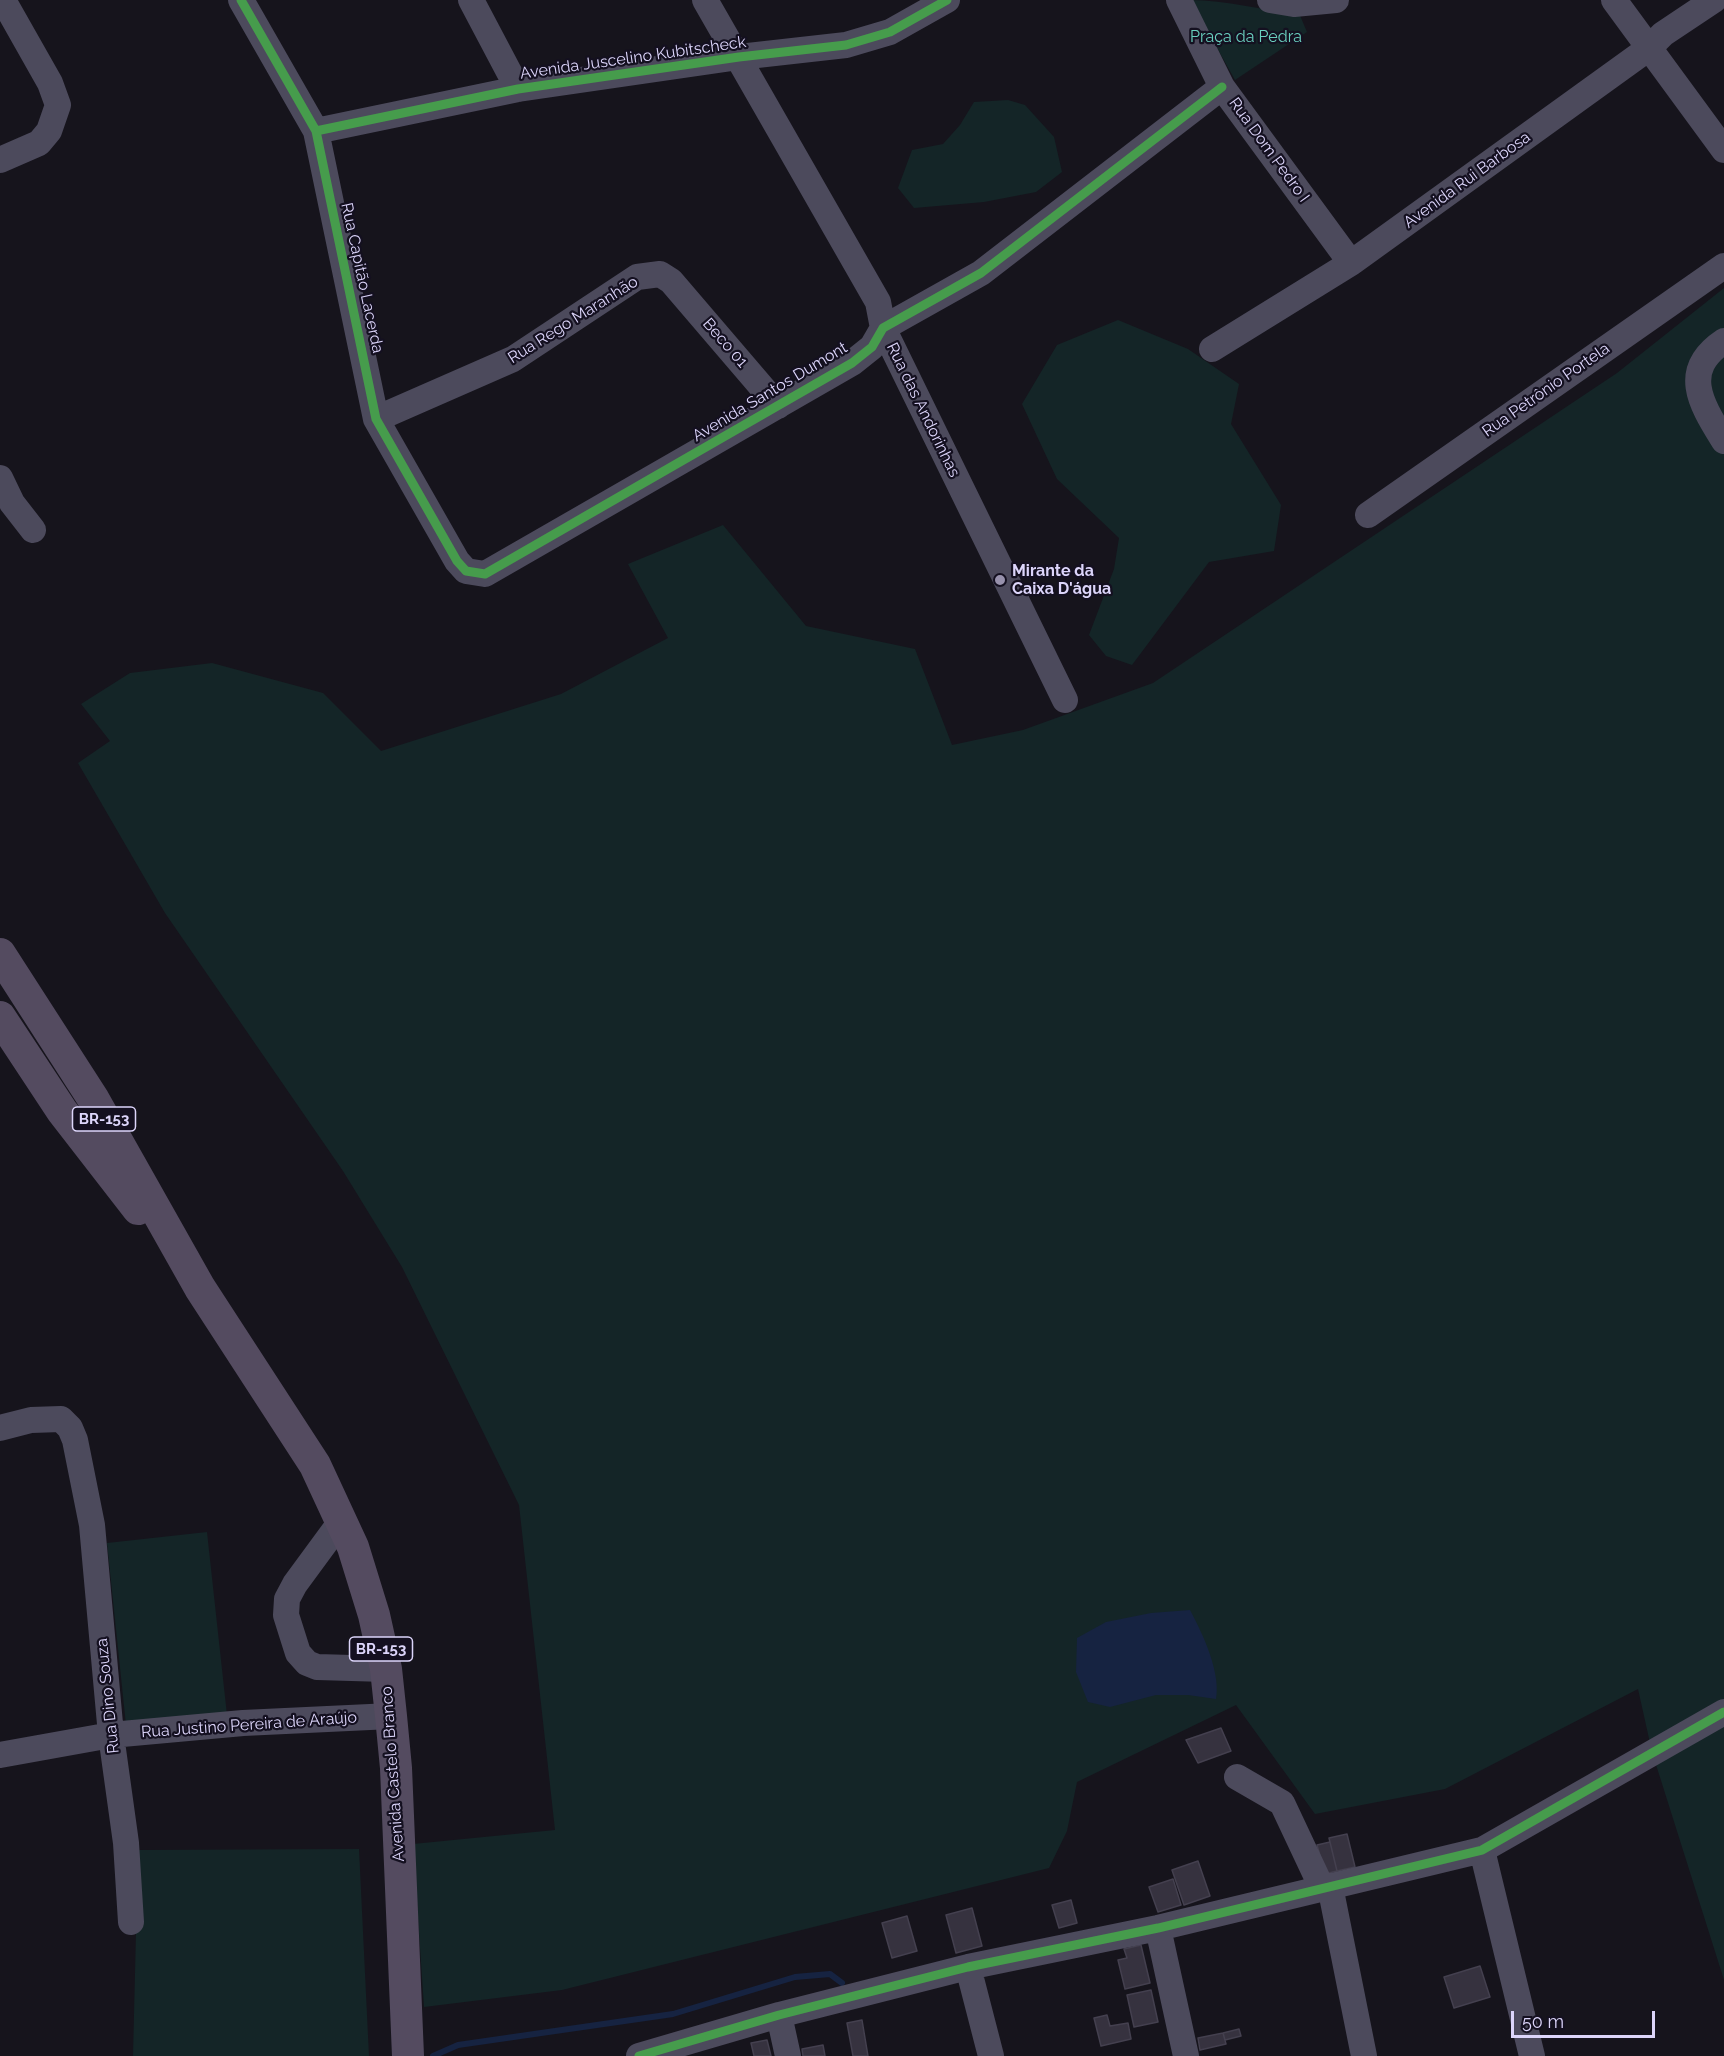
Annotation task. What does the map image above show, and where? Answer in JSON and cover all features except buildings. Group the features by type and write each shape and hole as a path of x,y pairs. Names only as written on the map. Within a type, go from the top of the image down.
{"main road":[{"name":"Avenida Castelo Branco","path":"0,954 94,1100 200,1288 315,1465 342,1520 364,1578 386,1669 396,1768 408,2056"},
{"name":"Avenida Castelo Branco","path":"0,1017 93,1153 200,1288"}],"street":[{"path":"0,160 33,147 44,138 57,114 58,105 54,91 3,0"},
{"name":"Rua Capitão Lacerda","path":"241,0 316,131 376,419 457,561"},
{"path":"471,0 518,89"},
{"name":"Rua das Andorinhas","path":"705,0 878,302 883,328 1065,700"},
{"name":"Rua Dom Pedro I","path":"1179,0 1222,87 1351,263"},
{"path":"1270,0 1294,4 1336,0"},
{"path":"1614,0 1724,150"},
{"name":"Avenida Rui Barbosa","path":"1212,349 1351,263 1649,48 1663,34 1714,0"},
{"name":"Avenida Juscelino Kubitscheck","path":"316,131 518,89 738,57 846,45 890,32 942,1"},
{"name":"Avenida Santos Dumont","path":"457,561 466,572 485,574 500,567 852,363 872,346 883,328 981,273 1222,87"},
{"name":"Rua Petrônio Portela","path":"1368,515 1724,266"},
{"name":"Rua Rego Maranhão","path":"376,419 513,359 637,277 660,274 671,281"},
{"name":"Beco 01","path":"671,281 778,406"},
{"path":"1724,341 1709,351 1698,378 1700,402 1724,441"},
{"path":"0,478 12,503 33,530"},
{"name":"Rua Dino Souza","path":"0,1428 31,1420 61,1419 70,1428 75,1440 92,1525 111,1735 126,1843 131,1922"},
{"path":"342,1520 295,1584 287,1599 286,1615 298,1653 307,1663 317,1667 386,1669"},
{"path":"639,2056 780,2015 968,1967 1158,1928 1482,1850 1724,1712"},
{"name":"Rua Justino Pereira de Araújo","path":"0,1755 111,1735 243,1723 391,1716"},
{"path":"1237,1778 1282,1803 1326,1887 1364,2056"},
{"path":"1482,1850 1532,2056"},
{"path":"1158,1928 1186,2056"},
{"path":"968,1967 991,2056"},
{"path":"780,2015 788,2056"}],"green space":[{"name":"Praça da Pedra","path":"1190,0 1299,13 1307,32 1235,80"},
{"path":"1008,100 1025,105 1054,137 1062,172 1036,192 984,202 914,208 898,188 912,150 943,144 960,125 974,102"},
{"path":"1724,288 1724,1980 1652,1752 1638,1689 1445,1789 1315,1814 1236,1705 1077,1782 1067,1831 1049,1868 562,1990 424,2007 413,1844 555,1830 519,1505 402,1267 343,1171 165,913 78,763 110,741 81,704 130,673 212,663 323,693 381,751 561,694 668,638 628,564 723,525 806,626 915,649 952,745 1023,730 1153,683 1617,373"},
{"path":"1118,320 1188,349 1239,384 1231,424 1281,505 1274,551 1209,562 1132,665 1106,656 1089,635 1114,569 1119,538 1057,479 1022,404 1057,345"},
{"path":"207,1532 227,1715 126,1725 107,1543"},
{"path":"359,1849 369,2056 133,2056 138,1850"}],"water":[{"path":"1190,1610 1213,1666 1217,1689 1216,1699 1188,1695 1156,1695 1110,1707 1088,1702 1076,1672 1077,1638 1106,1622 1151,1613"}],"waterway":[{"path":"433,2056 458,2045 673,2014 795,1977 830,1974 842,1983"}],"cycle path":[{"path":"241,0 316,131 376,419 457,561 466,571 485,574 852,363 872,347 883,328 981,273 1222,87"},
{"path":"316,131 518,89 739,57 846,45 890,32 947,0"},
{"path":"639,2056 779,2015 968,1967 1158,1928 1482,1850 1724,1712"}],"place":[{"name":"Mirante da Caixa D'água","path":"1000,580"}]}
